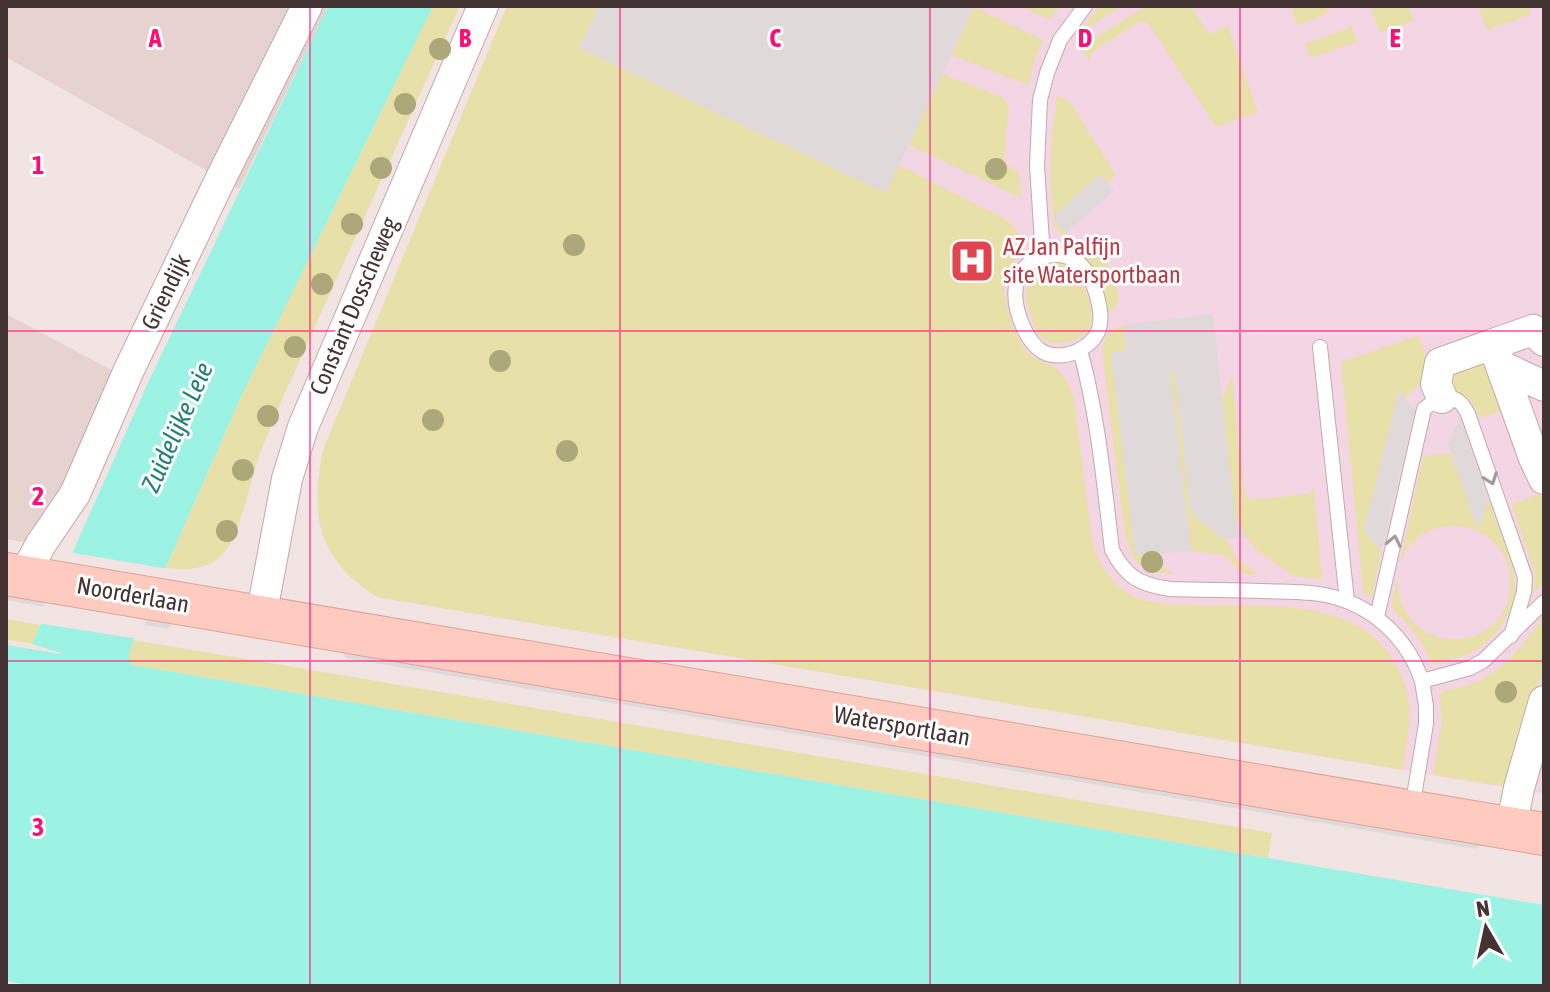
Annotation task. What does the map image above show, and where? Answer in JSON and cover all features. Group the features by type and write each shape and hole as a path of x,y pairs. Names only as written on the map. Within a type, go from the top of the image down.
{"street":[{"name":"Griendijk","path":"23,577 75,494 128,372 307,6"},
{"name":"Constant Dosscheweg","path":"261,617 287,479 303,427 483,6"},
{"path":"1442,398 1436,384 1440,363 1497,355 1533,330 1544,341"},
{"path":"1497,355 1544,386"},
{"path":"1497,355 1544,479"},
{"name":"Noorderlaan","path":"23,577 261,617"},
{"name":"Watersportlaan","path":"261,617 1528,831"},
{"path":"1528,831 1519,788 1544,701"}],"lane":[{"path":"1043,257 1037,166 1040,100 1060,40 1085,6"},
{"path":"1061,255 1073,258 1084,267 1099,303 1099,331 1091,343 1067,355 1042,352 1030,341 1015,301 1014,288 1020,275 1031,263 1043,257 1061,255"},
{"path":"1320,347 1347,601"},
{"path":"1080,350 1102,469 1112,550 1131,576 1150,586 1170,589 1324,595 1347,601 1377,617 1402,642 1416,665 1426,706 1426,724 1411,812"},
{"path":"1377,617 1424,409 1432,402 1452,397 1463,403 1525,577 1524,592 1511,636"},
{"path":"1422,681 1470,668 1483,661 1544,602"}],"shaded area":[{"path":"6,6 328,6 239,189 6,57"},
{"path":"433,6 460,6 284,395 260,453 230,545 218,559 204,566 166,568 240,399"},
{"name":"AZ Jan Palfijn site Watersportbaan","path":"507,6 1544,6 1544,794 377,597 353,579 334,557 319,524 317,484 323,450"},
{"path":"507,6 599,6 579,48 885,192 899,165 1005,219 1021,238 1023,247 1005,275 1008,309 1025,350 1058,370 1074,398 1092,538 1105,570 1131,595 1151,602 1310,610 1361,628 1382,645 1398,669 1406,690 1409,720 1403,770 377,597 355,581 329,549 319,518 318,485 323,450"},
{"path":"599,6 974,6 886,193 579,48"},
{"path":"1022,6 1060,6 1049,20"},
{"path":"1098,6 1122,6 1082,31"},
{"path":"1147,6 1191,6 1209,34 1228,26 1258,112 1216,127 1148,23 1140,21 1091,53 1090,61 1080,47"},
{"path":"1291,6 1326,6 1329,13 1297,25"},
{"path":"1370,6 1408,6 1413,21 1380,33"},
{"path":"1478,6 1529,6 1530,15 1487,30"},
{"path":"974,7 1043,40 1029,85 951,55"},
{"path":"1352,27 1357,42 1310,58 1305,44"},
{"path":"942,74 1005,100 1009,107 1004,162 1019,173 1021,198 909,145"},
{"path":"1057,96 1069,101 1116,175 1108,182 1101,176 1056,222 1067,233 1063,236 1054,226 1050,175"},
{"path":"1097,176 1101,176 1114,190 1067,233 1054,216"},
{"path":"1096,250 1105,256 1119,295 1116,306 1108,313 1100,283 1084,256"},
{"path":"1062,262 1082,283 1090,305 1091,325 1081,337 1052,343 1043,339 1036,329 1028,309 1027,289 1029,281 1041,268"},
{"path":"6,314 121,375 73,484 30,543 6,539"},
{"path":"1213,314 1235,516 1248,539 1222,538 1190,508 1175,372 1170,369 1191,551 1135,555 1111,353 1126,351 1123,325"},
{"path":"1123,325 1126,351 1112,353 1135,555 1158,553 1163,567 1176,574 1154,572 1139,564 1130,550 1124,529 1102,351 1108,334"},
{"path":"1418,336 1430,367 1426,377 1406,398 1399,390 1364,530 1381,552 1372,598 1363,592 1341,362"},
{"path":"1480,355 1500,411 1480,418 1469,399 1450,391 1446,367"},
{"path":"1169,369 1175,372 1190,508 1221,538 1226,538 1237,559 1257,574 1241,571 1223,555 1191,551"},
{"path":"1232,377 1245,495 1251,500 1309,494 1314,487 1322,580 1293,576 1258,551 1235,516 1222,399"},
{"path":"1399,389 1415,411 1381,552 1364,530"},
{"path":"1460,418 1489,501 1477,529 1448,444"},
{"path":"1451,453 1477,528 1489,501 1512,565 1515,594 1503,623 1482,646 1433,664 1419,639 1393,610 1397,578 1403,606 1417,626 1436,637 1458,639 1479,634 1496,622 1508,602 1510,576 1505,559 1495,544 1478,531 1451,526 1433,529 1417,538 1400,563 1423,456"},
{"path":"1540,494 1544,506 1544,583 1535,592 1535,573 1512,504"},
{"path":"6,588 179,620 167,629 6,600"},
{"path":"1544,614 1544,665 1510,787 1433,775 1442,722 1439,693 1472,684 1496,670 1523,643"},
{"path":"6,619 40,625 32,644 6,639"},
{"path":"134,640 1272,833 1268,858 132,665 128,656"},
{"path":"340,649 1485,842 1476,849 346,658"}],"water":[{"name":"Zuidelijke Leie","path":"328,6 433,6 240,399 134,640 128,656 132,665 1544,905 1544,986 35,986 6,981 6,645 67,655 32,644 146,387"}],"pier":[{"path":"68,552 169,569 138,639 37,623"}],"place":[{"name":"AZ Jan Palfijn site Watersportbaan","path":"972,261"}]}
